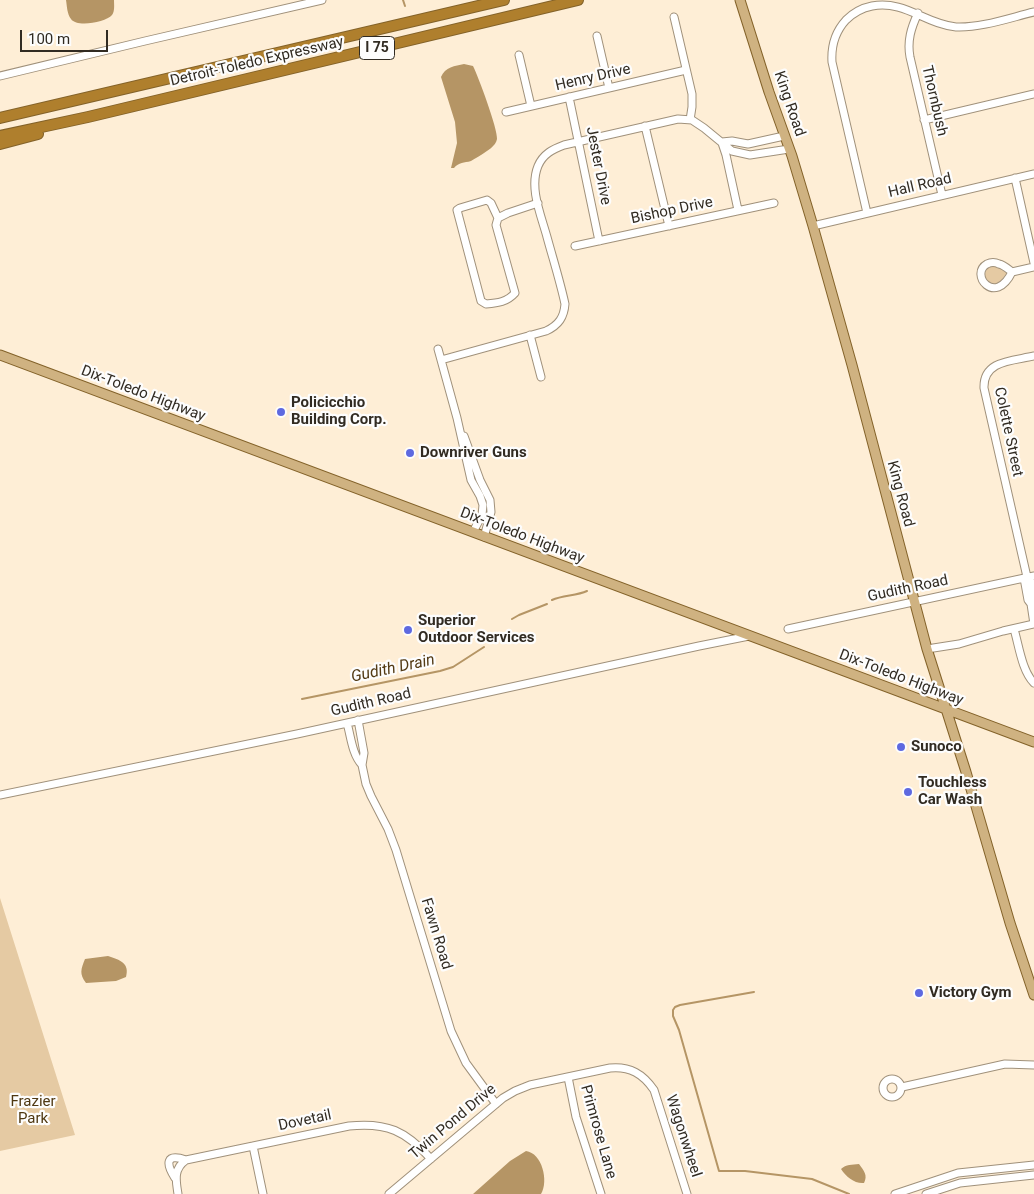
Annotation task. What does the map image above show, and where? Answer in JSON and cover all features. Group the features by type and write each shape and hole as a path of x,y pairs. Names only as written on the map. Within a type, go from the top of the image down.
{"highway":[{"name":"Detroit-Toledo Expressway","path":"0,118 504,0"},
{"name":"Detroit-Toledo Expressway","path":"0,136 88,117 578,0"},
{"path":"0,112 30,105 67,102"},
{"path":"0,144 74,124 88,117"}],"main road":[{"name":"King Road","path":"740,0 813,226 927,649 1010,923 1034,995"},
{"name":"Dix-Toledo Highway","path":"0,355 1034,742"}],"street":[{"path":"0,76 322,0"},
{"path":"867,213 832,62 834,38 847,19 863,8 878,4 898,5 939,24 961,27 978,26 1034,12"},
{"name":"Thornbush","path":"918,13 910,32 908,49 942,195"},
{"path":"674,17 692,94 690,120"},
{"path":"597,36 609,88"},
{"path":"519,55 531,106"},
{"name":"Henry Drive","path":"506,112 686,70"},
{"path":"924,120 1034,94"},
{"name":"Jester Drive","path":"569,97 599,241"},
{"path":"441,360 546,331 557,324 564,313 565,304 538,203 535,178 540,161 555,148 678,119 692,120 732,151 750,155 789,149"},
{"path":"645,126 669,226"},
{"path":"722,142 732,141 748,144 784,136"},
{"path":"722,142 738,210"},
{"name":"Hall Road","path":"813,226 1034,174"},
{"path":"1012,272 996,263 991,263 985,265 981,275 984,284 994,288 1005,283 1012,272 1034,265 1015,178"},
{"path":"498,218 491,203 487,200 457,210 481,301 486,304 502,302 511,298 515,292 496,225 498,218 538,203"},
{"name":"Bishop Drive","path":"575,246 774,203"},
{"path":"530,335 540,377"},
{"path":"438,349 456,418 483,506 482,515 473,532"},
{"name":"Colette Street","path":"1034,356 996,365 988,372 983,382 1028,577 1028,600 1031,604 1034,624"},
{"path":"476,482 490,500 491,512 484,537"},
{"name":"Gudith Road","path":"788,629 1028,577"},
{"path":"927,649 959,644 1034,624"},
{"path":"1014,629 1026,671 1034,683"},
{"name":"Gudith Road","path":"0,796 749,636"},
{"name":"Fawn Road","path":"358,720 364,753 362,766"},
{"name":"Fawn Road","path":"347,723 354,750 362,766 366,784 396,850 451,1031 466,1063 496,1104"},
{"path":"902,1086 1006,1064 1034,1065"},
{"name":"Twin Pond Drive","path":"389,1194 505,1096 522,1088 568,1077 610,1068 622,1067 629,1069"},
{"name":"Wagonwheel","path":"629,1069 642,1077 654,1090 687,1194"},
{"name":"Primrose Lane","path":"568,1077 576,1116 601,1194"},
{"name":"Dovetail","path":"175,1178 169,1169 170,1162 175,1157 186,1160 349,1126 373,1124 388,1127 401,1133 415,1142 431,1159"},
{"path":"253,1146 263,1194"},
{"path":"178,1194 175,1178 179,1167 186,1160"},
{"path":"895,1194 928,1182 958,1173 1033,1165 1034,1175 960,1183 929,1193 928,1182"},
{"path":"980,1170 981,1180"}],"green space":[{"path":"996,266 1007,273 999,283 992,285 986,281 985,276 986,270"},
{"name":"Frazier Park","path":"0,898 75,1135 0,1151"}],"shaded area":[{"path":"66,0 114,0 114,12 109,18 104,20 85,24 74,22 67,10"},
{"path":"464,64 473,66 476,72 491,114 497,139 493,146 480,156 451,168 457,143 455,122 441,77 448,69"},
{"path":"108,956 125,965 127,968 126,977 116,981 86,983 81,971 85,959"},
{"path":"526,1151 532,1153 540,1162 544,1175 541,1194 473,1194 510,1161"},
{"path":"859,1164 864,1171 864,1183 851,1179 841,1169 847,1165"}],"waterway":[{"name":"Gudith Drain","path":"403,0 405,6"},
{"name":"Gudith Drain","path":"552,600 587,591"},
{"name":"Gudith Drain","path":"512,619 547,604"},
{"name":"Gudith Drain","path":"302,699 440,671 453,667 484,647"},
{"path":"754,992 680,1005 673,1010 673,1016 679,1030 719,1171 745,1171 812,1179 849,1194"}],"place":[{"name":"Policicchio Building Corp.","path":"281,412"},
{"name":"Downriver Guns","path":"410,453"},
{"name":"Superior Outdoor Services","path":"408,630"},
{"name":"Sunoco","path":"901,747"},
{"name":"Touchless Car Wash","path":"908,792"},
{"name":"Victory Gym","path":"919,993"}]}
